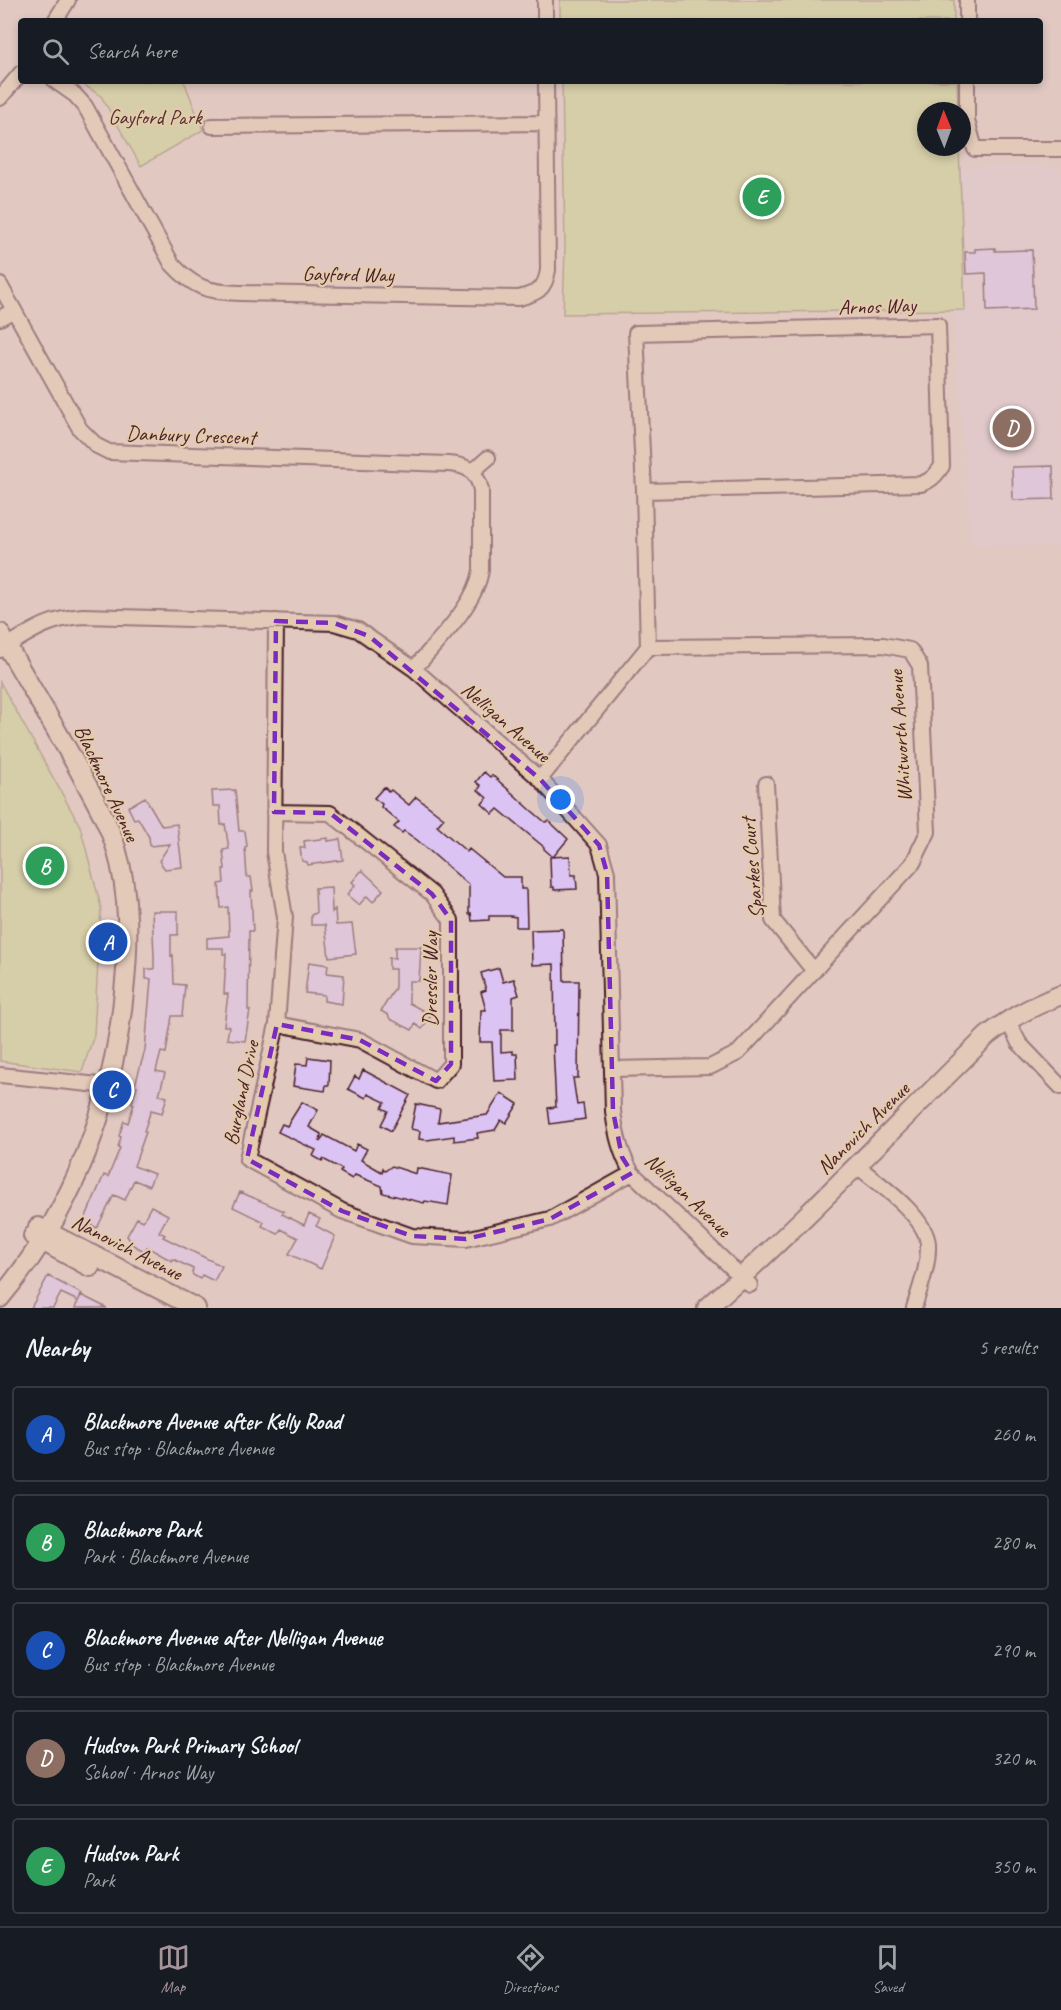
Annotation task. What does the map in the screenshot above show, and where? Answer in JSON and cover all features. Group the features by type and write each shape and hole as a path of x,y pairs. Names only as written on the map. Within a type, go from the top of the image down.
{"street":[{"path":"57,18 68,0"},
{"path":"544,0 545,18"},
{"path":"967,0 967,18"},
{"path":"0,98 18,77"},
{"name":"Gayford Way","path":"59,84 75,95 85,106 172,264 185,278 200,288 220,292 519,298 532,295 541,289 546,281 548,270 546,84"},
{"path":"967,84 968,121 975,150 1061,149"},
{"path":"212,126 546,123"},
{"name":"Danbury Crescent","path":"0,285 80,429 96,446 109,452 448,464 466,466 472,471"},
{"path":"0,318 14,310"},
{"name":"Arnos Way","path":"644,491 928,482 935,477 942,466 938,325 636,333 644,491 648,647"},
{"path":"414,669 467,604 479,584 481,490 478,478 472,471 488,458"},
{"name":"Nelligan Avenue","path":"2,645 41,625 68,617 334,623 358,630 414,669 540,779 599,845 607,873 613,1112 616,1137 622,1157 632,1173 746,1281"},
{"name":"Burgland Drive","path":"276,621 274,852 285,917 278,1024 247,1160 342,1211 412,1236 466,1239 550,1219 632,1173"},
{"name":"Blackmore Avenue","path":"0,1298 82,1165 120,1027 127,964 128,928 122,871 116,847 105,821 55,725 2,645"},
{"name":"Whitworth Avenue","path":"612,1069 710,1067 738,1053 914,863 928,832 920,666 910,650 883,645 648,647"},
{"path":"540,779 648,647"},
{"name":"Sparkes Court","path":"766,784 773,920 814,971"},
{"name":"Dressler Way","path":"274,812 330,813 432,894 451,920 451,1064 436,1081 360,1040 278,1024"},
{"name":"Nanovich Avenue","path":"724,1308 746,1281 861,1169 918,1120 1010,1026 1061,995"},
{"name":"Nanovich Avenue","path":"1010,1026 1061,1007"},
{"path":"1010,1026 1019,1043 1061,1088"},
{"path":"0,1075 104,1085"},
{"path":"861,1169 906,1208 923,1227 928,1242 927,1263 914,1308"},
{"name":"Blackmore Avenue","path":"0,1280 40,1234"},
{"name":"Nanovich Avenue","path":"40,1234 172,1308"},
{"name":"Nanovich Avenue","path":"40,1234 196,1308"},
{"name":"Nanovich Avenue","path":"707,1308 746,1281"}],"highlighted area":[{"path":"276,621 334,623 369,636 540,779 599,845 607,873 613,1111 622,1157 632,1173 550,1219 466,1239 412,1236 342,1211 247,1159 277,1024 360,1040 436,1081 451,1064 451,920 432,894 330,813 274,812"}],"shaded area":[{"path":"960,166 1061,166 1061,546 970,546 954,310 965,309"}],"green space":[{"path":"560,0 954,0 954,18 560,18"},
{"name":"Gayford Park","path":"83,84 185,84 203,130 141,166 101,96"},
{"path":"562,84 957,84 958,102 917,102 917,156 959,156 965,310 563,314 565,247"},
{"path":"0,682 80,826 101,907 94,1035 82,1072 0,1061"}],"building":[{"path":"995,248 995,251 1032,250 1034,309 987,311 986,273 966,274 965,252"},
{"path":"1053,466 1054,499 1013,500 1012,467"},
{"path":"484,772 490,777 492,775 545,822 549,821 568,839 553,857 498,809 493,814 482,804 487,798 478,790 481,786 476,782"},
{"path":"384,787 409,805 416,797 444,818 437,826 467,852 469,849 503,877 521,877 521,889 526,889 527,927 516,927 516,917 510,916 489,916 489,920 472,921 471,913 469,914 469,885 417,840 394,827 399,822 374,798"},
{"path":"235,790 239,831 245,831 247,877 251,877 253,891 251,891 253,931 249,931 248,1010 250,1010 245,1041 227,1039 229,1026 224,1026 228,994 224,994 226,954 223,954 223,948 207,948 207,938 229,936 228,907 221,908 219,884 224,883 223,850 229,849 225,824 221,825 220,806 213,806 212,791"},
{"path":"145,797 162,826 177,824 182,867 165,869 159,861 170,844 150,846 149,837 138,818 134,819 128,807"},
{"path":"328,838 328,841 340,839 343,860 308,865 307,862 302,861 300,848 305,848 304,841"},
{"path":"570,856 571,875 576,875 577,889 554,890 554,887 551,887 550,857"},
{"path":"362,870 383,890 373,902 367,896 359,905 347,895 355,885 352,882"},
{"path":"331,887 332,912 335,909 336,925 352,924 356,954 329,957 325,925 311,925 311,915 316,913 315,888"},
{"path":"152,911 178,911 178,935 171,935 171,956 173,955 174,984 185,985 182,1016 172,1016 166,1053 161,1052 156,1071 165,1073 159,1095 167,1097 162,1113 151,1110 134,1166 154,1174 149,1186 134,1180 125,1200 114,1195 97,1228 84,1221 104,1175 108,1177 120,1148 118,1147 121,1137 119,1136 124,1121 128,1123 134,1104 132,1103 137,1086 135,1085 145,1050 151,979 146,979 146,969 154,969"},
{"path":"563,929 564,981 579,981 578,1078 573,1078 577,1105 583,1104 585,1119 550,1124 548,1108 556,1107 553,1045 555,1045 554,964 532,965 531,930"},
{"path":"395,947 421,947 419,981 409,981 409,1003 431,1015 422,1029 415,1024 412,1030 390,1019 381,1011 395,988 395,969 389,969 389,958 395,958"},
{"path":"309,962 328,965 327,973 344,975 342,1004 324,1001 324,995 305,993"},
{"path":"499,968 503,982 514,979 519,995 513,997 513,1030 501,1030 501,1052 513,1051 513,1054 517,1054 518,1080 494,1081 492,1042 480,1042 481,1010 486,1010 481,992 486,990 481,973"},
{"path":"308,1057 330,1060 329,1085 326,1085 325,1091 293,1086 296,1064 307,1065"},
{"path":"363,1070 410,1095 391,1131 381,1125 388,1111 382,1108 385,1102 368,1094 366,1098 348,1089 355,1076 359,1079"},
{"path":"501,1093 518,1104 506,1123 501,1120 495,1130 477,1133 478,1138 454,1141 454,1136 419,1139 420,1131 411,1129 416,1104 440,1109 438,1122 487,1115"},
{"path":"302,1102 318,1110 309,1127 321,1134 320,1142 324,1135 354,1151 357,1144 367,1149 361,1160 382,1172 383,1168 385,1171 392,1166 416,1174 417,1168 452,1175 448,1205 425,1201 424,1203 383,1193 382,1186 355,1175 352,1179 340,1172 342,1169 313,1156 316,1150 278,1132 282,1124 287,1126"},
{"path":"240,1192 284,1211 282,1214 304,1225 309,1214 320,1219 316,1226 335,1236 321,1269 289,1254 298,1238 281,1229 278,1234 262,1226 264,1222 233,1207"},
{"path":"151,1206 168,1215 159,1232 165,1235 163,1237 222,1266 214,1281 202,1275 200,1279 193,1275 193,1269 173,1259 172,1261 147,1247 144,1251 133,1245 127,1236 137,1218 143,1221"},
{"path":"48,1276 82,1294 78,1301 61,1293 53,1308 31,1308"},
{"path":"81,1295 107,1308 75,1308"}],"place":[{"name":"Hudson Park","path":"762,197"},
{"name":"Hudson Park Primary School","path":"1012,428"},
{"name":"Blackmore Park","path":"45,866"},
{"name":"Blackmore Avenue after Kelly Road","path":"108,942"},
{"name":"Blackmore Avenue after Nelligan Avenue","path":"112,1090"}]}
